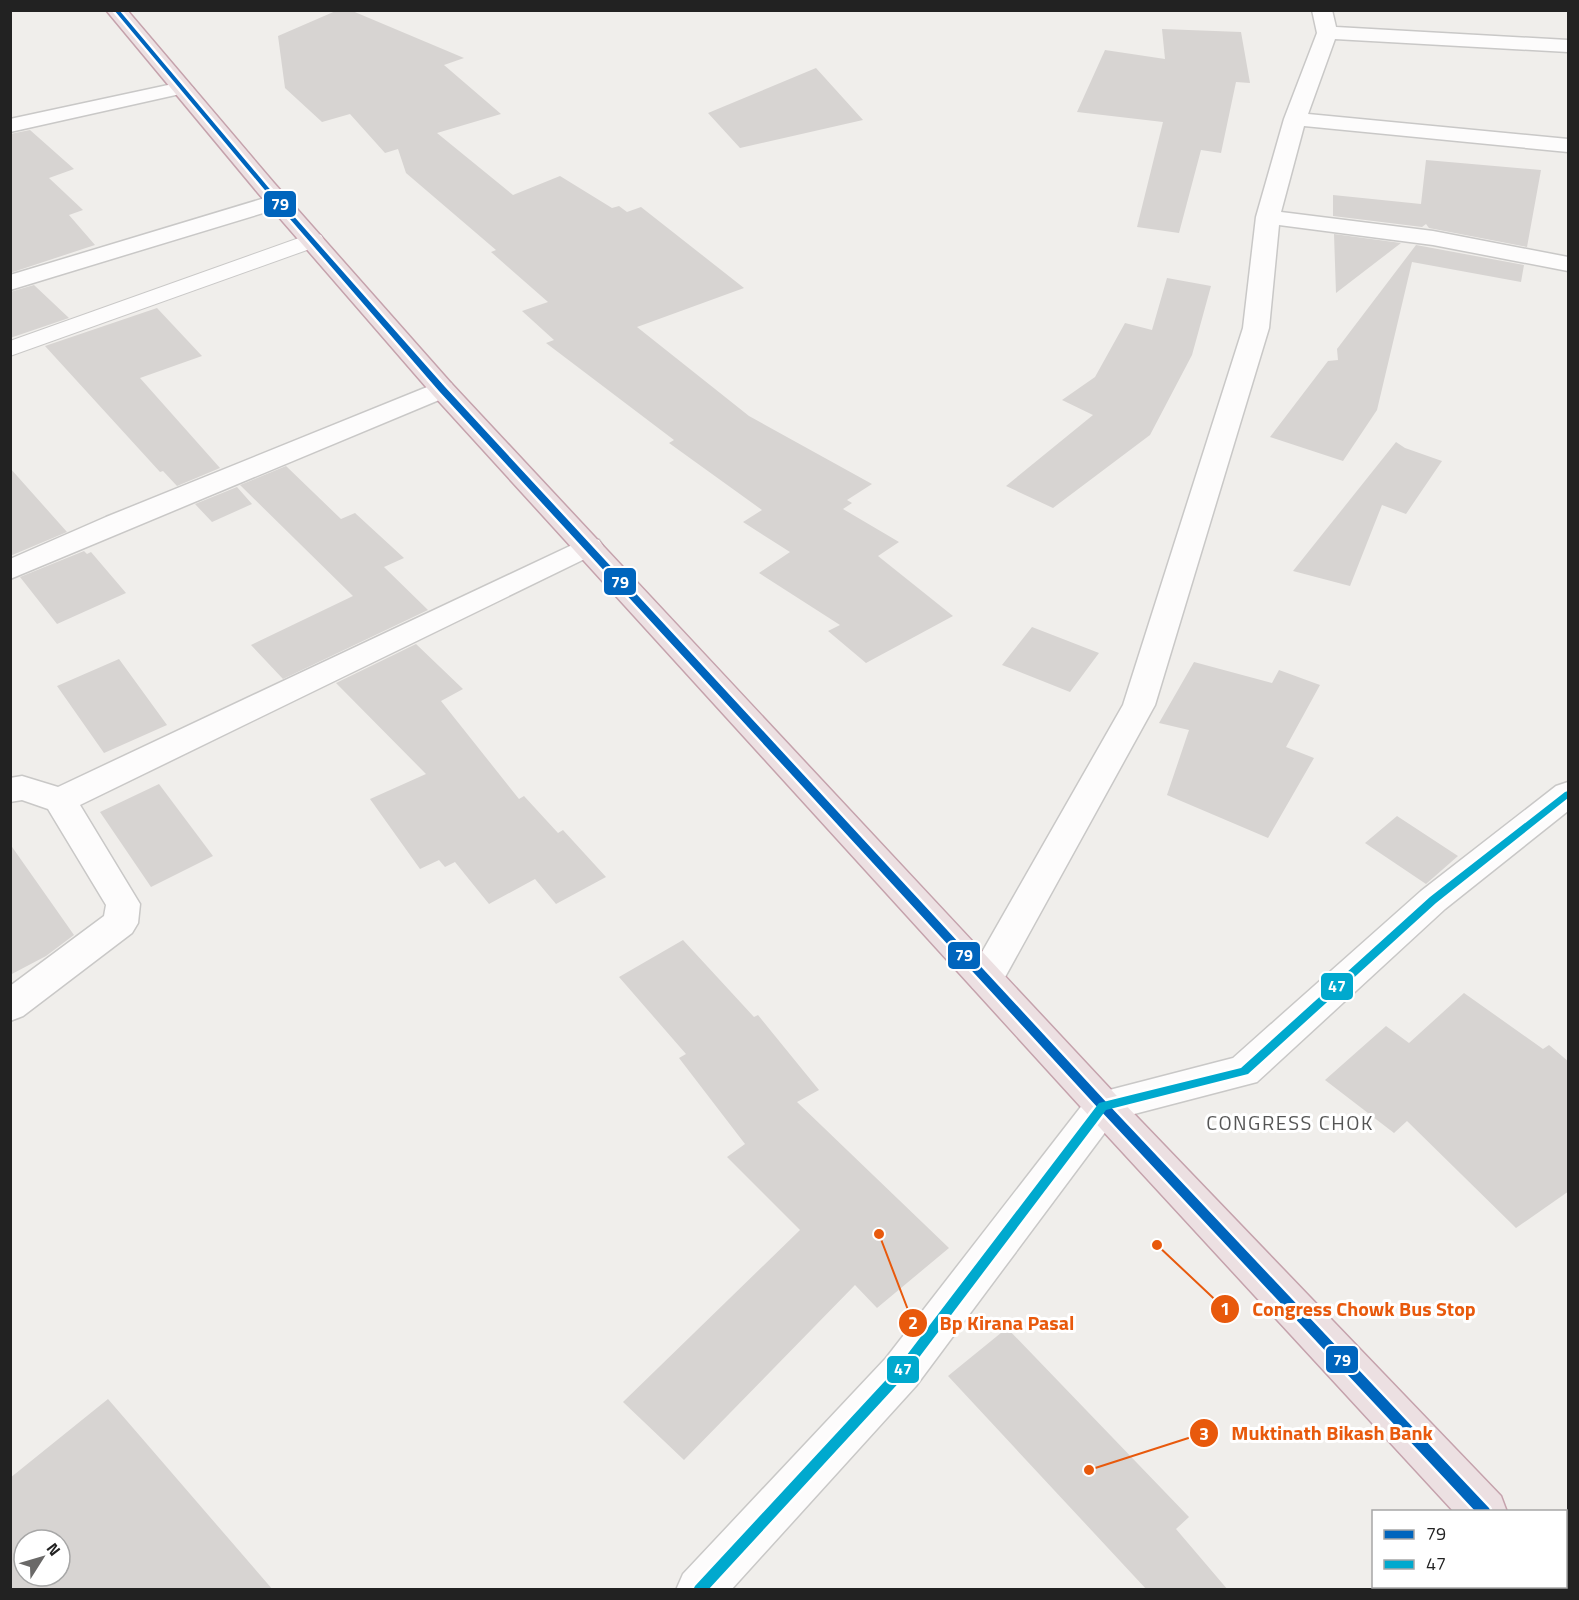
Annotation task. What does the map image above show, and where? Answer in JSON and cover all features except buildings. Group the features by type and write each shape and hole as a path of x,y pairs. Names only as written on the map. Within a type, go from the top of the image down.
{"highway":[{"path":"117,10 278,201 442,388 1103,1106 1483,1510"}],"street":[{"path":"987,978 1139,705 1256,328 1268,217 1325,22 1569,46"},
{"path":"10,126 182,88"},
{"path":"1295,119 1569,146"},
{"path":"10,283 278,201"},
{"path":"1268,217 1433,237 1569,264"},
{"path":"10,570 116,523 442,388"},
{"path":"60,800 589,546"},
{"path":"10,1006 120,923 123,904 60,800 14,781"},
{"path":"699,1590 901,1372 1103,1106 1244,1071 1433,900 1569,794"}],"lane":[{"path":"10,349 314,240"}],"transit line":[{"name":"79","path":"116,10 266,188 442,389 1103,1106 1483,1510"},
{"name":"47","path":"699,1590 901,1372 1103,1106 1244,1071 1433,900 1568,794"}],"place":[{"name":"Bp Kirana Pasal","path":"879,1234"},
{"name":"Congress Chowk Bus Stop","path":"1157,1245"},
{"name":"Muktinath Bikash Bank","path":"1089,1470"}],"district":[{"name":"CONGRESS CHOK","path":"1290,1122"}]}
